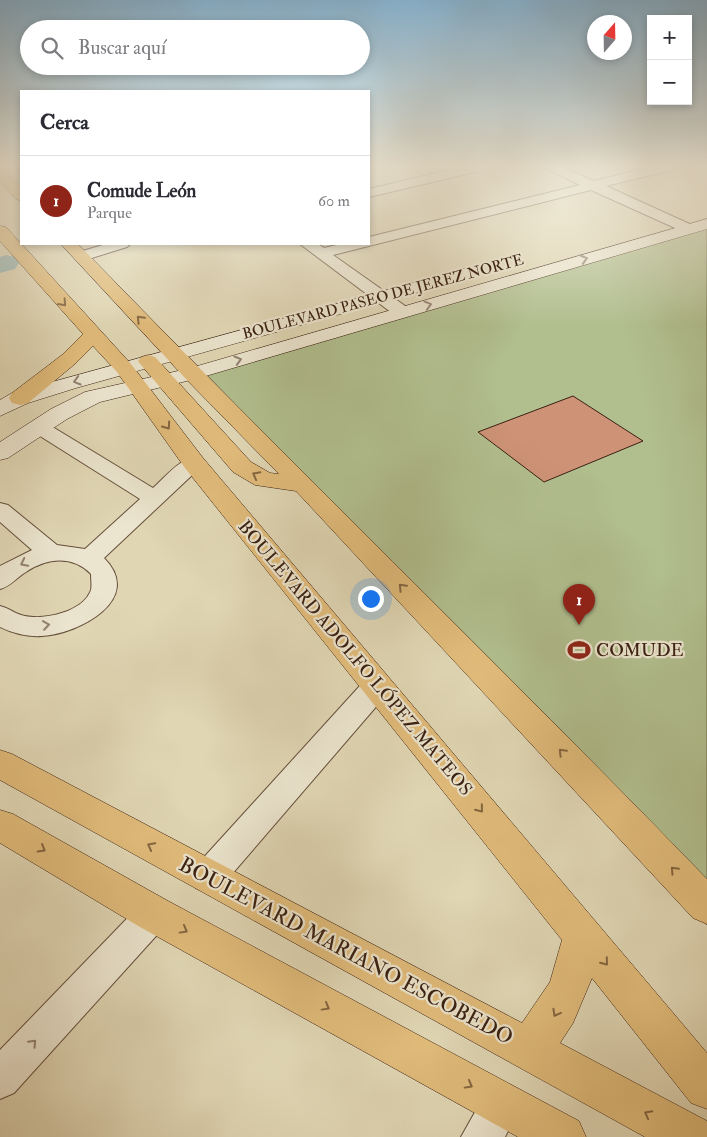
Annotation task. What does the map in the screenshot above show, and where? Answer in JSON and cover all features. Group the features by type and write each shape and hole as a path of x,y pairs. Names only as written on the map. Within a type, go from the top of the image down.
{"main road":[{"path":"638,226 662,219"},
{"name":"BOULEVARD PASEO DE JEREZ NORTE","path":"144,374 192,374 698,226"},
{"name":"BOULEVARD ADOLFO LÓPEZ MATEOS","path":"0,231 93,335 144,374 194,463 584,935 707,1087"},
{"path":"75,250 107,286 192,374 303,484 707,906"},
{"name":"BOULEVARD PASEO DE JEREZ NORTE","path":"144,374 174,354 496,266"},
{"path":"0,409 20,398 69,359 93,335"},
{"path":"20,398 144,374"},
{"path":"144,374 242,467 264,480 303,484"},
{"path":"4,445 77,403 102,394 144,374"},
{"name":"BOULEVARD MARIANO ESCOBEDO","path":"0,764 691,1137"},
{"path":"0,825 154,914 563,1137"},
{"path":"528,1048 550,1025 564,1000 573,978 584,935"}],"street":[{"path":"370,242 460,219"},
{"path":"670,219 698,226"},
{"path":"75,250 114,245"},
{"path":"310,245 402,312"},
{"path":"322,253 356,245"},
{"path":"39,426 155,498"},
{"path":"88,559 194,463"},
{"path":"0,510 52,554"},
{"path":"0,581 8,572 28,560 52,554 71,554 88,559 103,572 104,590 90,609 64,623 34,627 2,621"},
{"path":"208,877 377,686"},
{"path":"0,1079 154,914"},
{"path":"482,1137 502,1103"}],"green space":[{"name":"COMUDE","path":"707,228 707,925 194,376"}],"building":[{"path":"573,396 643,441 544,482 478,432"}],"waterway":[{"path":"0,265 6,263"}],"place":[{"name":"Comude León","path":"579,625"},
{"name":"COMUDE","path":"579,650"}]}
